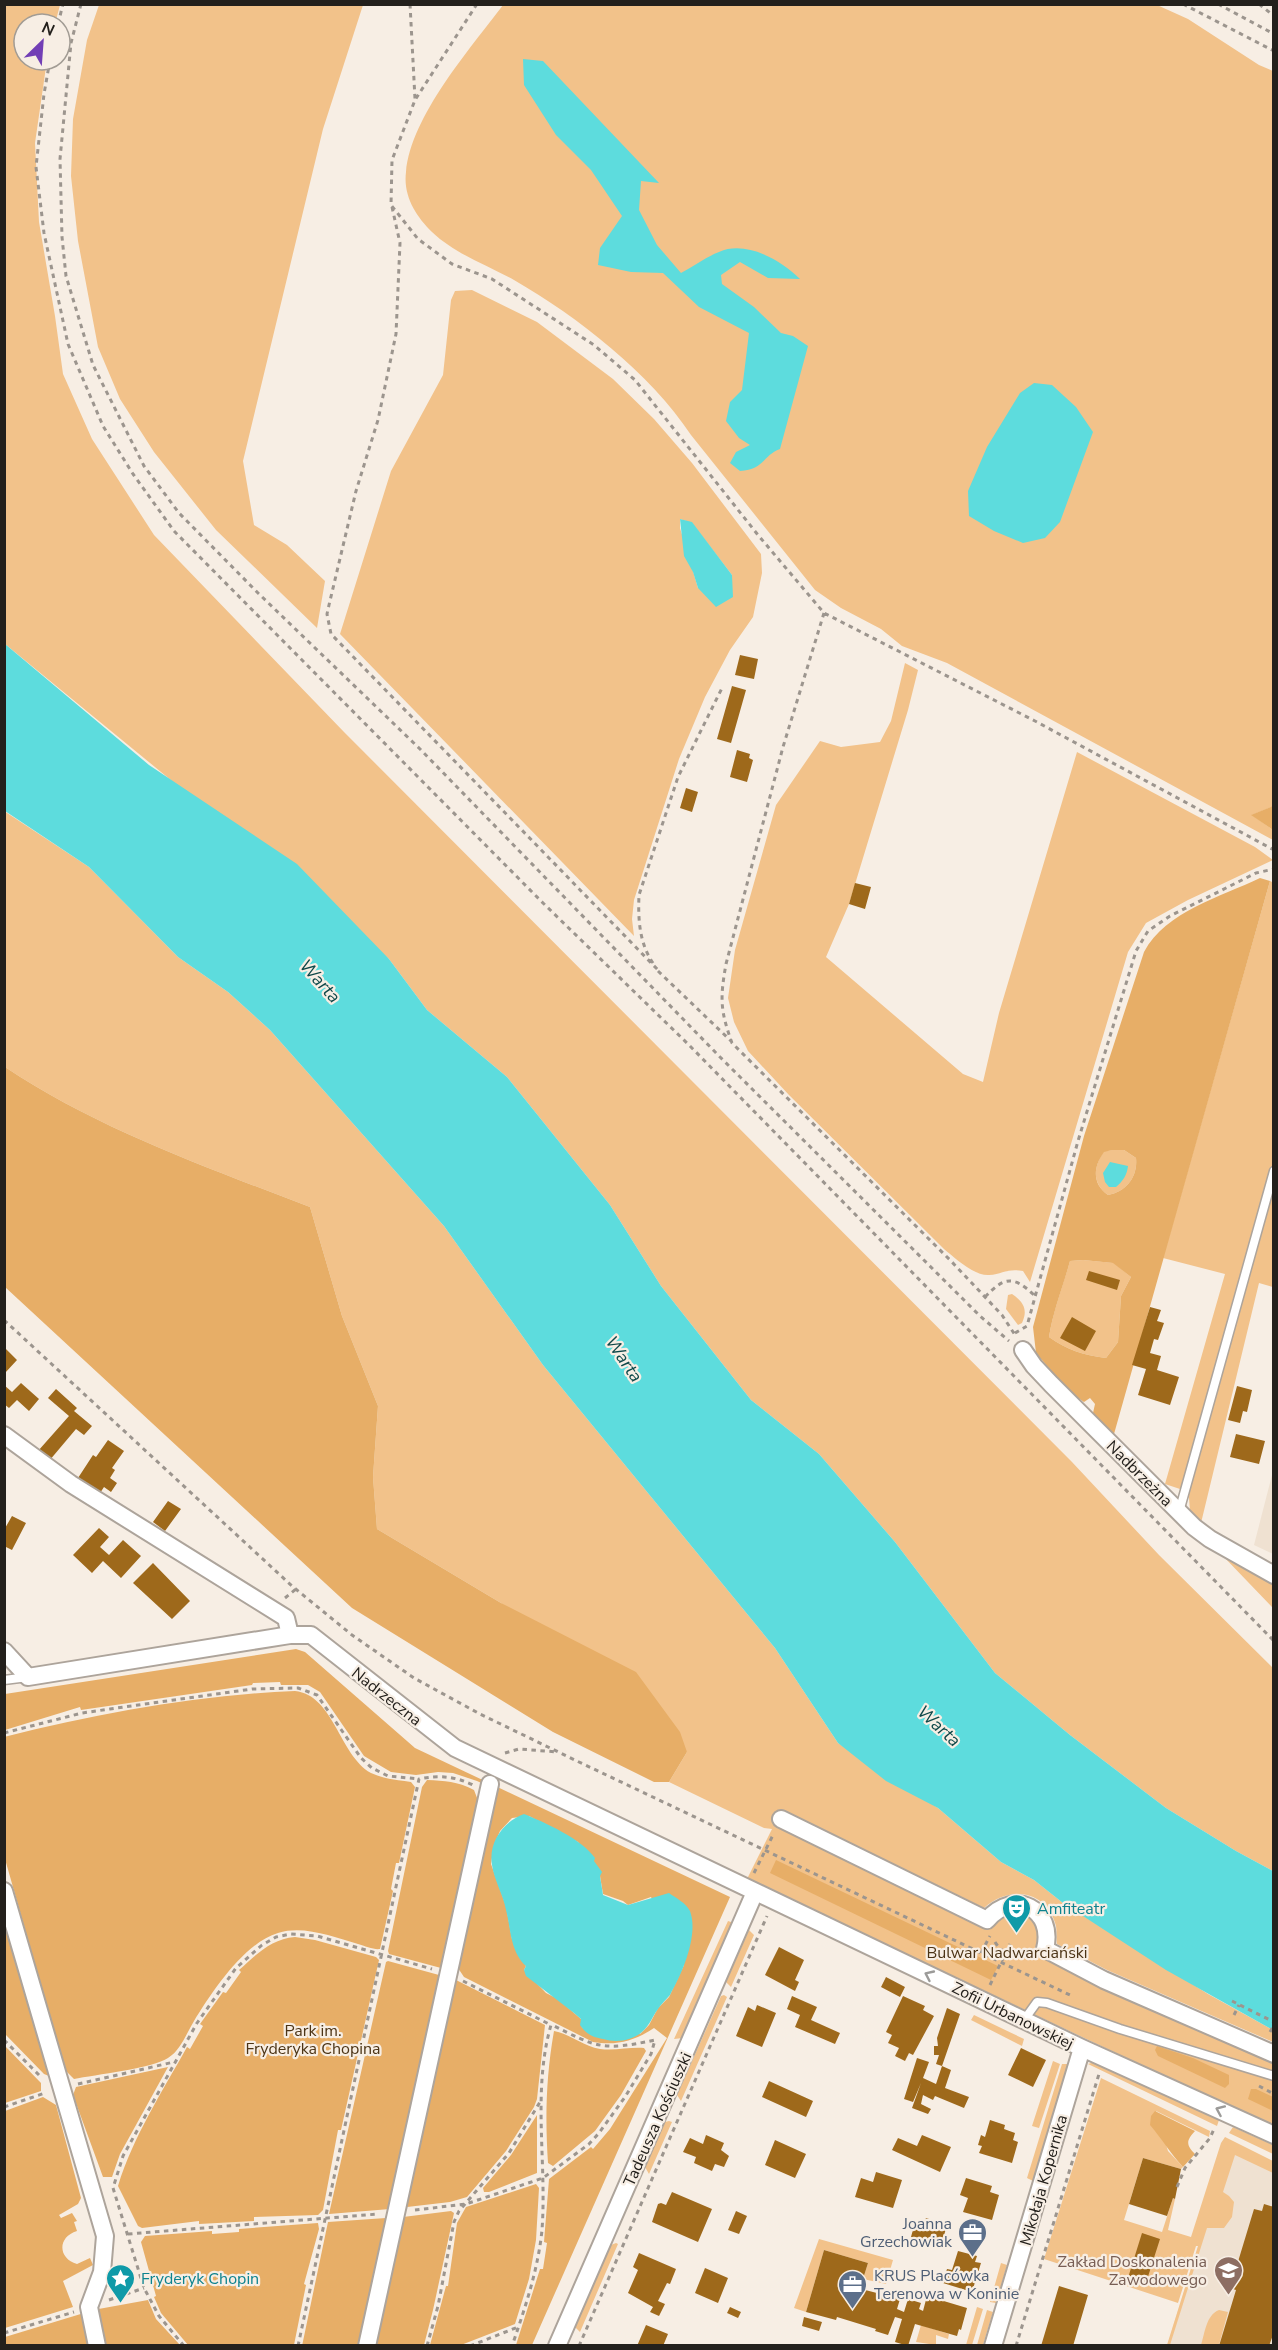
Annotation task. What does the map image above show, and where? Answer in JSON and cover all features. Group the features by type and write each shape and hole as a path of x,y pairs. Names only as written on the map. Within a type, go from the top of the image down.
{"street":[{"name":"Nadbrzeżna","path":"1023,1350 1051,1384 1194,1527 1210,1539 1274,1575"},
{"path":"4,1436 71,1484 286,1618 290,1635"},
{"name":"Nadrzeczna","path":"28,1677 290,1635 311,1635 455,1748 492,1781 755,1892"},
{"path":"4,1652 28,1677"},
{"path":"368,2346 448,1973 492,1781"},
{"path":"781,1819 987,1920 1003,1906 1019,1904 1031,1908 1042,1918 1047,1928 1048,1937 1045,1949 1104,1980 1271,2052"},
{"path":"4,1891 105,2236 102,2272 89,2307 97,2346"},
{"name":"Zofii Urbanowskiej","path":"755,1892 1082,2048 1274,2135"},
{"name":"Tadeusza Kościuszki","path":"557,2346 755,1892"},
{"name":"Mikołaja Kopernika","path":"993,2346 1082,2048"}],"lane":[{"path":"1179,1512 1274,1171"},
{"path":"4,1680 28,1677"},
{"path":"1024,2020 1037,2002 1047,2002 1120,2029 1274,2076"}],"path":[{"path":"81,4 71,43 60,159 62,237 66,276 93,365 144,466 179,513 258,593 420,749 720,1057 1002,1337 1023,1350"},
{"path":"410,4 415,100"},
{"path":"477,4 415,100 392,160 391,205 400,243 396,334 378,420 356,491 328,605 327,614 331,634 659,971 985,1297 1002,1315 1023,1350"},
{"path":"1183,4 1274,51"},
{"path":"1218,4 1274,34"},
{"path":"1260,4 1274,16"},
{"path":"48,72 36,167 44,233 68,344 104,426 133,474 174,531 543,903 689,1045 1274,1641"},
{"path":"391,205 418,239 452,264 492,279 594,345 635,380 758,535 824,613 1035,721 1274,850"},
{"path":"732,1042 724,1020 720,997 726,964 783,747 824,613"},
{"path":"659,971 646,954 641,938 638,914 639,895 678,777 723,686"},
{"path":"1014,1333 1027,1326 1078,1141 1136,951 1148,932 1170,916 1256,873 1274,869"},
{"path":"985,1297 998,1283 1011,1281 1024,1285 1034,1295"},
{"path":"4,1320 296,1590 352,1635 414,1678 560,1752 1076,1998"},
{"path":"4,1733 82,1713 252,1689 298,1688 317,1695 361,1758 372,1768 388,1776 419,1779 437,1776 492,1781 505,1753 519,1749 560,1752"},
{"path":"298,2346 384,1955 419,1779"},
{"path":"756,1871 772,1838"},
{"path":"579,2346 768,1914"},
{"path":"105,2236 127,2234 325,2218 397,2213 466,2204 543,2178 589,2144 599,2133 625,2097 651,2054 655,2040 628,2045 592,2045 448,1973 308,1934 276,1937 262,1945 237,1968 197,2023 123,2156 113,2188 127,2234 144,2288 159,2316 184,2346"},
{"path":"995,1942 1006,1953 1019,1955 1031,1951"},
{"path":"990,1985 1010,1944"},
{"path":"1232,2001 1274,2024 1270,2032"},
{"path":"1233,2015 1239,2005"},
{"path":"512,2346 536,2268 542,2230 541,2100 544,2060 551,2025"},
{"path":"4,2040 42,2078 63,2087"},
{"path":"4,2107 63,2087 175,2062"},
{"path":"1016,2346 1099,2074"},
{"path":"1253,2084 1274,2094"},
{"path":"427,2346 438,2306 454,2222 459,2211 508,2153 541,2100"},
{"path":"1177,2187 1185,2168 1210,2138 1214,2129"},
{"path":"470,2346 518,2327"}],"shaded area":[{"path":"1273,1471 1273,1554 1254,1545"},
{"name":"Zakład Doskonalenia Zawodowego","path":"1229,2147 1273,2169 1273,2345 1167,2346"}],"green space":[{"path":"4,5 60,5 58,12 12,12 12,72 45,72 35,143 39,222 63,374 92,439 154,535 344,732 1072,1462 1159,1555 1273,1668 1273,1871 1166,1808 1070,1735 995,1673 895,1542 819,1454 751,1400 661,1286 610,1205 507,1077 427,1010 389,959 5,644"},
{"path":"99,5 363,5 323,129 243,461 254,525 287,545 325,581 317,628 216,530 154,452 120,399 98,347 78,241 71,176 73,119 87,40"},
{"path":"503,5 1157,5 1188,19 1259,65 1273,71 1274,806 1252,815 1273,830 1273,840 947,663 902,646 881,629 841,608 815,590 674,412 634,368 563,311 514,280 451,247 426,226 412,205 407,189 406,172 410,151 430,106 444,84"},
{"path":"472,290 537,322 613,379 654,419 692,463 761,554 762,573 753,617 730,650 705,697 679,759 634,900 632,919 634,936 340,634 391,471 443,375 451,300 455,291","holes":["680,519 692,523 732,575 698,588 680,528"]},
{"path":"905,663 918,670 908,710 849,904 826,957 963,1074 983,1082 999,1013 1077,752 1255,847 1273,860 1188,900 1146,923 1128,952 1030,1282 1023,1271 1018,1270 989,1275 977,1273 944,1249 789,1095 748,1051 734,1022 728,998 735,950 776,805 820,741 841,747 880,742 891,721"},
{"path":"1273,806 1273,830 1251,815"},
{"name":"Bulwar Nadwarciański","path":"4,811 89,867 178,957 228,992 270,1030 444,1226 543,1365 775,1648 838,1743 938,1808 1001,1862 1034,1880 1063,1903 1208,1994 1273,2030 1273,2042 1107,1970 1057,1944 1056,1926 1051,1914 1036,1898 1015,1894 1005,1896 984,1908 782,1810 780,1813 985,1912 994,1904 1005,1899 1016,1897 1029,1899 1052,1946 1107,1974 1273,2044 1273,2127 747,1879 772,1829 764,1828 669,1782 687,1752 501,1603 377,1529 373,1477 378,1406 342,1316 310,1207 115,1128 77,1109 5,1067"},
{"path":"1260,878 1270,881 1114,1434 1093,1413 1095,1404 1090,1398 1084,1402 1068,1391 1036,1353 1033,1327 1084,1136 1144,952 1166,926 1180,916","holes":["1124,1150 1136,1158 1136,1165 1130,1182 1120,1191 1108,1195 1099,1186 1096,1169 1104,1152","1070,1261 1113,1263 1131,1277 1121,1296 1118,1342 1106,1358 1076,1351 1049,1337"]},
{"path":"1270,881 1274,883 1273,1287 1259,1283 1201,1523 1190,1511 1189,1498 1180,1489 1165,1484 1225,1274 1163,1258"},
{"path":"5,1067 77,1109 115,1128 310,1207 342,1316 378,1406 373,1477 377,1529 501,1603 636,1672 680,1732 687,1752 669,1782 654,1782 553,1732 352,1608 5,1287"},
{"path":"1124,1150 1136,1158 1136,1165 1130,1182 1120,1191 1108,1195 1099,1186 1096,1169 1104,1151"},
{"path":"1070,1261 1114,1263 1131,1277 1121,1296 1118,1342 1106,1358 1076,1351 1049,1337"},
{"path":"1012,1294 1022,1303 1025,1310 1022,1323 1018,1325 1006,1309 1008,1295"},
{"path":"1223,1556 1273,1583 1273,1608"},
{"path":"296,1649 305,1652 415,1748 730,1897 532,2345 516,2345 540,2269 543,2269 547,2243 544,2242 549,2179 591,2147 593,2149 610,2129 667,2038 654,2028 625,2041 593,2042 464,1977 458,1968 496,1790 453,1773 438,1772 416,1775 391,1772 364,1756 320,1692 308,1685 281,1685 280,1682 253,1683 252,1685 81,1710 80,1707 5,1730 5,1694","holes":["529,1816 578,1842 600,1876 603,1894 628,1905 651,1897 684,1965 669,1997 658,2008 649,2025 640,2034 582,2028 581,2019 558,1999 546,1993 524,1970 526,1966 512,1939 506,1906 491,1864 494,1845 500,1831 512,1818"]},
{"path":"295,1691 308,1695 319,1703 351,1753 371,1773 411,1782 415,1787 399,1863 396,1863 391,1889 393,1891 380,1949 329,1935 298,1930 265,1938 230,1970 201,2009 173,2055 161,2062 137,2068 74,2079 65,2070 5,1859 4,1737 149,1706 222,1696"},
{"path":"427,1780 451,1782 468,1787 474,1790 479,1803 441,1968 389,1954 388,1951 422,1787"},
{"path":"776,1860 998,1966 991,1980 770,1873"},
{"path":"728,1921 734,1923 683,2038 674,2039"},
{"path":"4,1924 49,2076 44,2074 5,2034"},
{"path":"749,1930 754,1935 731,1987 726,1982"},
{"name":"Park im. Fryderyka Chopina","path":"295,1937 315,1940 376,1957 379,1960 341,2130 338,2130 323,2210 318,2215 254,2217 254,2221 199,2224 199,2221 142,2228 138,2226 118,2186 149,2115 187,2047 190,2049 203,2026 200,2024 223,1992 226,1993 241,1972 239,1970 271,1944"},
{"path":"386,1962 441,1977 390,2209 329,2214"},
{"path":"454,1981 545,2025 537,2099 506,2151 467,2197 450,2202 407,2207"},
{"path":"721,1996 727,1997 681,2101 677,2095"},
{"path":"974,2015 1024,2039 1022,2046 971,2020"},
{"path":"554,2031 600,2049 644,2048 646,2051 621,2095 595,2131 553,2166 548,2163 546,2113"},
{"path":"5,2046 41,2083 41,2091 5,2103"},
{"path":"1157,2046 1193,2058 1229,2075 1229,2084 1225,2088 1158,2056 1155,2050"},
{"path":"1053,2061 1060,2064 1039,2128 1032,2126"},
{"path":"1094,2062 1219,2120 1217,2126 1088,2064"},
{"path":"1062,2064 1070,2064 1033,2181 1027,2178"},
{"path":"168,2067 120,2154 112,2177 103,2177 73,2095 76,2087"},
{"path":"1101,2078 1210,2131 1209,2137 1156,2111 1168,2151 1183,2167 1181,2169 1143,2158 1124,2220 1162,2232 1173,2198 1175,2199 1168,2230 1191,2237 1221,2143 1225,2137 1273,2161 1273,2173 1235,2155 1223,2192 1234,2202 1232,2217 1224,2228 1207,2228 1170,2345 1167,2345 1198,2246 1196,2246 1178,2303 1044,2259"},
{"path":"1251,2089 1273,2097 1273,2111 1248,2099"},
{"path":"43,2097 56,2105 81,2198 78,2204 59,2215 61,2218 72,2213 77,2221 74,2222 77,2231 70,2234 63,2243 63,2253 66,2258 77,2264 90,2258 93,2265 63,2281 73,2307 5,2328 5,2111"},
{"path":"1155,2111 1195,2131 1188,2142 1195,2154 1183,2167 1150,2125 1151,2116"},
{"path":"537,2115 537,2173 484,2192 483,2188 511,2155"},
{"path":"665,2122 672,2122 649,2174 645,2167"},
{"path":"1233,2127 1273,2145 1273,2154 1229,2133"},
{"path":"536,2184 539,2188 536,2240 529,2279 515,2324 461,2345 430,2345 446,2286 448,2286 457,2223 466,2207"},
{"path":"451,2211 454,2213 424,2345 375,2346 403,2217"},
{"path":"386,2218 388,2220 360,2345 302,2346 328,2222"},
{"path":"318,2223 319,2229 304,2284 306,2285 294,2345 188,2345 161,2313 154,2297 156,2296 141,2242 145,2236 212,2231 212,2234 239,2232 239,2229"},
{"path":"819,2239 893,2260 886,2284 863,2279 868,2263 824,2250 806,2312 794,2308"},
{"path":"618,2244 580,2332 575,2327 611,2245"},
{"path":"1001,2263 1007,2265 996,2303 990,2302"},
{"path":"148,2300 156,2319 180,2345 102,2345 93,2310"},
{"path":"977,2307 983,2309 972,2345 966,2345"},
{"path":"987,2310 993,2312 983,2345 977,2345"},
{"path":"1219,2310 1228,2312 1219,2345 1201,2345 1211,2316"},
{"path":"84,2313 92,2346 5,2346 5,2337"},
{"path":"921,2325 949,2334 948,2339 936,2335 936,2345 916,2342"}],"water":[{"path":"523,59 543,61 659,183 641,181 639,210 657,245 681,273 719,252 740,248 773,259 800,279 768,278 740,262 721,275 722,284 754,307 781,333 793,336 808,346 780,449 754,468 740,471 730,463 736,452 750,445 739,438 726,421 730,402 742,390 749,333 699,307 663,273 631,272 598,265 600,248 622,216 591,170 556,135 524,85"},
{"path":"1034,383 1052,385 1076,407 1093,432 1060,522 1045,538 1023,543 994,531 969,516 968,491 987,447 1020,393"},
{"path":"680,519 692,522 732,575 733,597 716,607 698,588 693,572 684,556"},
{"name":"Warta","path":"5,644 149,765 297,864 389,959 427,1010 507,1077 610,1205 661,1286 751,1400 819,1454 895,1542 995,1673 1070,1735 1166,1808 1273,1871 1273,2030 1166,1970 1063,1903 1034,1880 1001,1862 938,1808 886,1781 838,1743 775,1648 543,1365 444,1226 270,1030 228,992 178,957 89,867 5,811"},
{"path":"1110,1162 1128,1166 1124,1178 1116,1187 1109,1187 1105,1182 1103,1173"},
{"path":"524,1814 562,1832 589,1851 602,1872 600,1876 603,1895 628,1905 669,1893 690,1911 691,1943 679,1976 670,1995 659,2007 647,2027 633,2037 613,2041 590,2035 580,2025 581,2019 526,1976 524,1970 526,1966 517,1954 512,1940 505,1904 493,1871 491,1856 495,1841 504,1827"}],"building":[{"path":"740,655 758,659 754,679 735,675"},
{"path":"732,686 746,690 731,743 717,739"},
{"path":"737,750 750,754 749,758 753,760 747,782 730,777"},
{"path":"686,788 698,792 692,812 680,808"},
{"path":"855,883 871,887 865,909 849,904"},
{"path":"1089,1271 1120,1280 1117,1290 1086,1280"},
{"path":"1150,1307 1161,1310 1157,1321 1164,1323 1158,1340 1154,1339 1150,1353 1161,1356 1157,1370 1179,1377 1170,1405 1138,1395 1146,1369 1132,1365"},
{"path":"1072,1317 1096,1331 1085,1351 1060,1338"},
{"path":"5,1348 17,1360 5,1373"},
{"path":"21,1383 39,1399 29,1411 17,1400 9,1408 4,1404 4,1385 12,1392"},
{"path":"1237,1386 1252,1390 1247,1412 1243,1411 1240,1423 1228,1420"},
{"path":"56,1389 77,1408 74,1411 92,1426 84,1435 76,1429 49,1461 38,1451 69,1416 48,1398"},
{"path":"1236,1434 1265,1441 1259,1464 1230,1457"},
{"path":"108,1440 124,1451 112,1468 115,1470 110,1478 117,1483 111,1492 104,1487 100,1493 78,1478 93,1455 96,1457"},
{"path":"168,1501 181,1509 165,1531 153,1522"},
{"path":"12,1516 26,1523 12,1550 4,1546 4,1530"},
{"path":"99,1528 109,1537 100,1547 109,1555 123,1540 141,1556 121,1578 103,1561 92,1573 73,1555"},
{"path":"153,1563 190,1601 172,1619 133,1583"},
{"path":"779,1947 804,1960 795,1980 799,1982 795,1991 765,1975"},
{"path":"886,1977 905,1987 900,1997 881,1987"},
{"path":"792,1996 817,2007 811,2020 840,2033 835,2044 795,2027 800,2015 787,2009"},
{"path":"903,1996 925,2006 923,2010 934,2016 913,2055 909,2053 905,2061 895,2056 899,2048 888,2043 892,2035 886,2032"},
{"path":"757,2005 776,2013 762,2047 736,2036 748,2007 755,2011"},
{"path":"947,2008 960,2014 942,2066 936,2064 939,2055 934,2055 934,2046 938,2046 937,2038"},
{"path":"1021,2048 1046,2060 1033,2087 1008,2075"},
{"path":"917,2058 929,2062 923,2078 936,2084 942,2066 951,2070 945,2088 969,2097 964,2108 935,2096 933,2100 923,2095 921,2104 931,2109 928,2114 912,2108 921,2083 913,2102 904,2099"},
{"path":"769,2081 813,2101 806,2117 762,2097"},
{"path":"990,2120 1005,2125 1004,2129 1015,2133 1013,2140 1018,2142 1012,2163 979,2153 982,2146 978,2145 981,2135 985,2137"},
{"path":"706,2135 724,2143 721,2150 729,2156 724,2167 715,2164 712,2171 694,2163 696,2157 683,2152 690,2138 703,2144"},
{"path":"922,2135 951,2147 940,2172 892,2150 898,2138 917,2146"},
{"path":"775,2140 806,2154 795,2178 765,2165"},
{"path":"1143,2158 1181,2169 1175,2199 1173,2198 1167,2216 1129,2204"},
{"path":"876,2172 902,2180 893,2208 855,2197 861,2178 873,2182"},
{"path":"966,2178 992,2186 990,2192 999,2195 992,2220 963,2212 968,2198 960,2195"},
{"path":"672,2192 712,2209 698,2242 652,2222 658,2204 666,2205"},
{"path":"1264,2204 1274,2207 1274,2332 1269,2346 1219,2346 1236,2290 1230,2288 1254,2209 1262,2211"},
{"path":"736,2211 747,2216 739,2234 728,2230"},
{"path":"926,2218 947,2225 941,2246 911,2237 914,2226 922,2229"},
{"path":"1142,2233 1160,2239 1145,2286 1127,2281"},
{"name":"KRUS Placówka Terenowa w Koninie","path":"824,2250 868,2263 863,2279 849,2274 846,2285 900,2299 897,2309 904,2312 908,2299 921,2303 919,2309 923,2311 927,2296 967,2308 961,2330 959,2329 957,2336 915,2324 908,2346 895,2342 902,2319 895,2317 888,2335 837,2317 836,2320 806,2312"},
{"path":"958,2251 977,2256 975,2262 981,2263 972,2292 943,2283 947,2269 952,2270"},
{"path":"639,2253 676,2269 670,2284 667,2283 658,2301 665,2304 659,2316 650,2312 653,2307 628,2293 638,2270 633,2267"},
{"path":"705,2268 728,2278 718,2303 695,2293"},
{"path":"1059,2286 1088,2295 1073,2346 1041,2346"},
{"path":"730,2307 741,2312 738,2318 727,2313"},
{"path":"804,2317 822,2322 819,2331 802,2326"},
{"path":"646,2325 668,2334 663,2346 637,2346"}],"place":[{"name":"Amfiteatr","path":"1016,1934"},
{"name":"Joanna Grzechowiak","path":"973,2258"},
{"name":"Zakład Doskonalenia Zawodowego","path":"1228,2296"},
{"name":"Fryderyk Chopin","path":"120,2304"},
{"name":"KRUS Placówka Terenowa w Koninie","path":"853,2310"}]}
